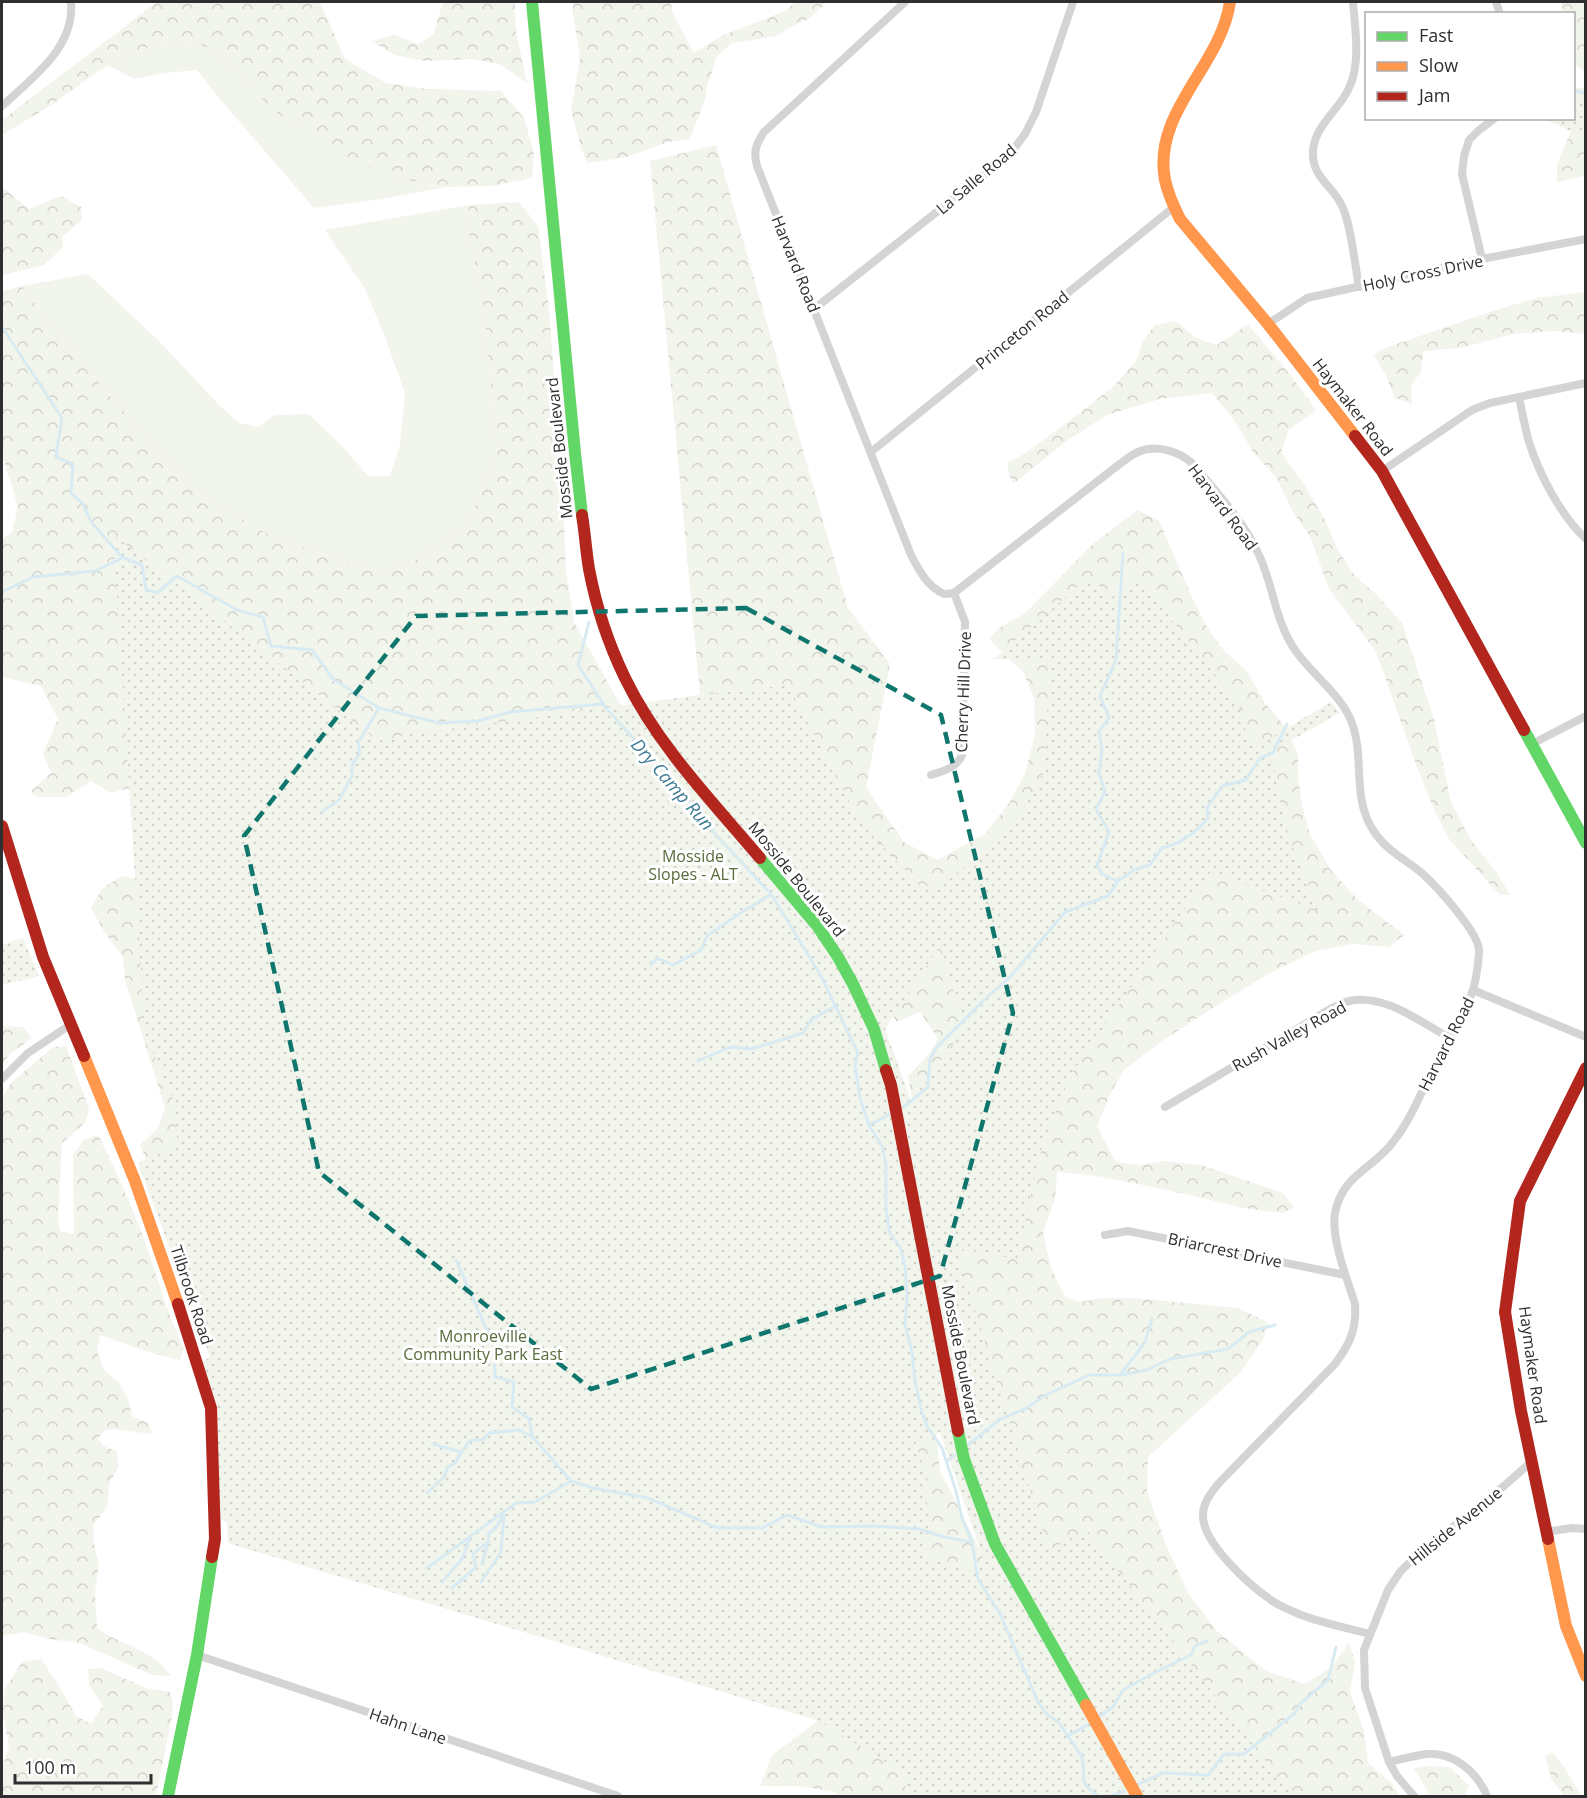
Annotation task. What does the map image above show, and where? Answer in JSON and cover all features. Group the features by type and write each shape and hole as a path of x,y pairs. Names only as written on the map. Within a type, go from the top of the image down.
{"main road":[{"name":"Mosside Boulevard","path":"532,2 574,453 589,569 603,623 625,678 647,716 677,760 818,927 853,984 874,1029 891,1085 964,1459 995,1544 1137,1797"},
{"name":"Haymaker Road","path":"1230,2 1215,48 1170,125 1163,149 1162,169 1166,189 1180,219 1268,324 1382,471 1586,843"},
{"name":"Tilbrook Road","path":"2,826 6,860 70,1025 135,1181 212,1408 215,1539 197,1655 168,1797"},
{"name":"Haymaker Road","path":"1586,1068 1520,1201 1505,1312 1545,1532 1566,1626 1586,1676"}],"street":[{"path":"2,106 49,63 65,40 72,12 71,2"},
{"name":"Harvard Road","path":"905,2 764,132 756,146 754,156 911,555 924,579 932,588 944,594 954,592 1138,452 1161,448 1185,457 1252,540 1261,557 1282,628 1294,650 1333,692 1349,717 1359,749 1361,807 1372,830 1386,847 1425,876 1466,923 1476,939 1479,950 1473,990 1450,1038 1393,1143 1347,1185 1335,1214 1335,1234 1356,1313 1354,1332 1346,1351 1218,1484 1207,1501 1203,1517 1206,1531 1213,1545 1246,1580 1272,1601 1301,1615 1370,1634"},
{"name":"La Salle Road","path":"814,309 1010,154 1025,134 1036,112 1073,2"},
{"path":"1353,2 1356,40 1354,74 1349,89 1321,127 1314,141 1313,153 1314,166 1318,175 1338,199 1346,217 1359,287"},
{"path":"1482,260 1462,174 1469,140 1492,120"},
{"name":"Princeton Road","path":"872,452 1174,207"},
{"name":"Holy Cross Drive","path":"1268,324 1308,298 1586,239"},
{"path":"1382,471 1472,410 1490,403 1586,383"},
{"path":"1519,397 1534,456 1573,527 1586,539"},
{"name":"Cherry Hill Drive","path":"931,775 954,766 960,760 963,746 966,621 954,592"},
{"path":"1532,744 1586,716"},
{"path":"1473,990 1586,1036"},
{"name":"Rush Valley Road","path":"1166,1107 1345,1002 1367,1000 1388,1004 1450,1038"},
{"path":"2,1079 28,1053 70,1025"},
{"name":"Briarcrest Drive","path":"1105,1235 1128,1230 1346,1275"},
{"name":"Hillside Avenue","path":"1414,1797 1396,1776 1389,1761 1365,1688 1364,1650 1388,1590 1400,1572 1415,1557 1532,1461"},
{"path":"1545,1532 1572,1528 1586,1529"},
{"name":"Hahn Lane","path":"197,1655 618,1797"},
{"path":"1389,1761 1426,1754 1442,1754 1454,1759 1473,1774 1487,1797"}],"highlighted area":[{"path":"746,608 941,715 1013,1013 940,1276 591,1389 319,1172 244,836 416,616"}],"green space":[{"path":"157,2 320,2 345,59 386,83 427,89 501,91 524,118 534,153 532,178 491,186 446,187 397,178 351,159 299,129 270,107 219,52 193,42 157,45 125,55 53,104 2,135 2,120"},
{"path":"443,2 515,2 516,32 527,83 500,64 471,59 424,61 395,55 371,41 395,35 418,44 433,35"},
{"path":"573,2 671,2 672,12 694,53 721,36 785,11 795,2 824,2 824,5 809,19 776,36 732,43 716,57 705,100 690,139 668,142 627,157 588,163 582,151 571,111 580,58"},
{"path":"1560,2 1585,2 1585,72 1575,65 1575,12 1564,12"},
{"path":"193,42 219,52 271,107 397,178 446,187 314,208 197,70 134,79 108,65 125,55 157,45"},
{"path":"1575,88 1585,88 1585,138 1547,120 1575,120"},
{"path":"1585,96 1585,176 1557,182 1557,165"},
{"path":"716,145 848,608 890,664 866,788 904,842 937,860 985,834 1009,803 1025,774 1035,734 1034,698 1023,672 989,639 999,628 1024,614 1094,543 1138,510 1159,521 1208,629 1225,652 1246,670 1265,703 1284,725 1298,755 1302,805 1310,835 1331,870 1357,899 1404,935 1389,947 1353,944 1315,951 1268,974 1162,1041 1124,1070 1109,1096 1097,1127 1116,1162 1139,1165 1164,1161 1201,1165 1283,1193 1294,1207 1283,1213 1243,1208 1134,1183 1057,1172 1055,1199 1043,1233 1051,1268 1065,1297 1080,1302 1101,1298 1134,1298 1238,1308 1269,1323 1263,1339 1241,1372 1148,1457 1147,1491 1166,1545 1188,1593 1217,1631 1266,1671 1305,1684 1332,1667 1349,1643 1355,1662 1350,1692 1364,1731 1368,1763 1391,1783 1400,1796 1153,1796 1088,1684 917,1131 908,1076 929,1054 938,1039 920,1012 897,1022 653,702 700,695 650,161"},
{"path":"2,187 29,209 61,196 81,207 82,220 62,237 63,247 44,265 2,275"},
{"name":"Monroeville Community Park East","path":"519,202 538,226 549,308 562,479 566,571 574,622 621,706 931,1388 940,1471 994,1577 1122,1796 836,1796 836,1792 799,1786 760,1786 772,1755 819,1720 228,1543 200,1131 164,1199 140,1145 158,1128 165,1108 125,980 123,957 105,933 91,908 102,889 121,876 157,882 148,783 111,793 91,781 66,797 38,797 30,792 51,773 43,754 58,719 41,686 2,677 2,539 12,532 18,507 2,454 2,291 22,286 108,394 197,493 278,540 378,571 423,557 468,526 497,456 484,309 467,223 469,205"},
{"path":"469,205 467,223 484,309 497,456 468,526 423,557 378,571 278,540 197,493 108,394 22,286 88,274 160,342 239,423 258,427 275,415 309,414 344,448 368,476 390,476 400,444 405,394 365,289 325,230"},
{"path":"1585,292 1585,334 1555,331 1514,334 1460,348 1423,351 1421,372 1411,385 1412,404 1395,398 1385,373 1374,356 1382,349 1487,313 1537,298"},
{"path":"1175,321 1198,339 1217,345 1248,324 1292,377 1316,411 1289,429 1281,452 1305,486 1324,518 1338,550 1355,576 1377,595 1402,623 1434,719 1451,802 1469,837 1497,873 1510,895 1500,895 1449,839 1417,767 1376,652 1328,587 1311,538 1293,512 1277,479 1254,453 1232,417 1212,393 1160,399 1107,415 1068,440 1013,484 1008,471 1008,462 1021,456 1113,387 1136,361 1144,339 1155,325"},
{"name":"Mosside Slopes - ALT","path":"113,534 378,741 413,734 788,685 860,822 920,886 942,886 1016,822 1044,772 1050,660 994,659 1089,577 1112,597 1138,577 1239,705 1246,732 1258,745 1331,702 1340,713 1267,754 1273,765 1287,833 1318,910 1210,872 1070,1076 1041,1150 1017,1259 956,1248 1049,1551 1086,1529 1293,1796 903,1796 909,1776 819,1721 228,1543 227,1521 214,1517 211,1408 197,1365 210,1357 138,1163 178,1146 173,1099 145,1033","holes":["940,946 965,1028 911,1101 885,1029","940,1432 984,1561 972,1571 920,1554 930,1520 926,1497 927,1477 915,1443"]},
{"path":"23,938 39,976 2,985 2,945"},
{"path":"2,1026 23,1027 32,1038 10,1054 2,1064"},
{"path":"66,1046 89,1109 86,1122 62,1143 58,1217 60,1231 74,1234 73,1155 84,1140 98,1135 138,1223 184,1349 180,1360 148,1352 100,1335 97,1351 104,1370 119,1383 128,1399 132,1416 148,1423 153,1434 112,1429 104,1431 98,1438 103,1446 116,1451 119,1467 110,1481 107,1507 93,1526 94,1544 99,1564 95,1593 97,1628 145,1653 163,1666 171,1676 152,1675 80,1643 49,1639 23,1632 2,1636 2,1098 11,1083 53,1047"},
{"path":"41,1659 76,1716 91,1724 103,1706 89,1685 88,1669 101,1668 146,1688 170,1692 173,1702 172,1716 156,1796 2,1796 2,1769 9,1745 3,1714 5,1689 22,1662"},
{"path":"1552,1752 1582,1796 1564,1796 1551,1778 1545,1756"},
{"path":"1450,1767 1469,1786 1464,1796 1429,1796 1414,1768"}],"waterway":[{"path":"1575,91 1586,93"},
{"path":"2,327 62,418 56,457 73,464 71,493 83,504 91,522 122,557 142,565 146,589 157,593 177,576 237,610 263,617 271,646 312,650 333,679 379,708 439,723 478,721 510,712 603,704"},
{"path":"1117,881 1102,874 1097,865 1109,832 1096,809 1105,792 1099,774 1102,750 1099,731 1109,718 1100,696 1116,660 1123,553"},
{"path":"2,592 33,577 95,571 122,558"},
{"name":"Dry Camp Run","path":"589,622 578,665 606,708 685,795 716,835 771,894 821,976 858,1053 855,1065 860,1098 869,1125 882,1146 886,1164 888,1224 890,1233 900,1247 905,1266 907,1297 905,1325 912,1352 921,1409 927,1426 942,1448 962,1518 972,1542 978,1579 1000,1614 1038,1702 1047,1714 1059,1723 1081,1755 1084,1782 1098,1796"},
{"path":"323,811 339,800 352,776 352,765 360,753 358,743 379,708"},
{"path":"904,1107 928,1087 930,1059 936,1048 1011,976 1065,912 1108,896 1118,881 1134,870 1150,865 1162,848 1175,844 1199,828 1208,818 1207,808 1222,786 1246,780 1260,758 1273,753 1287,724"},
{"path":"651,965 657,958 673,965 701,950 707,936 770,895"},
{"path":"698,1061 730,1047 751,1049 803,1033 811,1020 835,1006"},
{"path":"869,1125 889,1115"},
{"path":"456,1260 494,1346 495,1377 514,1382 512,1407 529,1419 532,1436 571,1481 593,1488 648,1498 718,1528 762,1528 787,1515 822,1527 875,1526 919,1529 971,1542"},
{"path":"1121,1374 1145,1342 1152,1319"},
{"path":"969,1444 999,1420 1089,1375 1121,1375 1147,1370 1170,1359 1228,1349 1249,1332 1275,1325"},
{"path":"433,1444 461,1452 471,1440 482,1440 490,1433 519,1430 531,1436"},
{"path":"427,1493 445,1476 447,1468 456,1462 461,1452"},
{"path":"947,1461 955,1455"},
{"path":"427,1568 516,1503 535,1502 571,1481"},
{"path":"452,1588 476,1567 473,1554 488,1542 489,1533 496,1528 503,1515"},
{"path":"481,1582 501,1552 504,1515"},
{"path":"442,1582 462,1559 470,1538"},
{"path":"482,1564 488,1542"},
{"path":"1100,1716 1113,1707 1123,1690 1191,1655 1195,1646 1207,1641"},
{"path":"1139,1784 1163,1773 1208,1775 1224,1754 1244,1754 1295,1713 1300,1704 1328,1680 1336,1647"},
{"path":"1068,1736 1087,1725"},
{"path":"1111,1796 1124,1791"}],"traffic: fast":[{"path":"532,2 582,515"},
{"path":"1524,730 1586,843"},
{"path":"760,858 818,927 838,957 874,1029 886,1070"},
{"path":"958,1431 964,1459 995,1544 1086,1705"},
{"path":"168,1796 197,1655 212,1557"}],"traffic: slow":[{"path":"1230,2 1224,25 1214,47 1177,111 1168,132 1164,155 1166,185 1180,219 1268,324 1355,436"},
{"path":"84,1056 135,1181 178,1304"},
{"path":"1548,1539 1566,1626 1586,1676"},
{"path":"1086,1705 1137,1796"}],"traffic: jam":[{"path":"1355,436 1382,471 1524,730"},
{"path":"582,515 595,597 608,639 625,678 638,703 670,750 760,858"},
{"path":"2,826 43,957 84,1056"},
{"path":"1548,1539 1521,1411 1505,1312 1520,1201 1586,1068"},
{"path":"886,1070 891,1085 958,1431"},
{"path":"178,1304 211,1408 215,1539 212,1557"}]}
